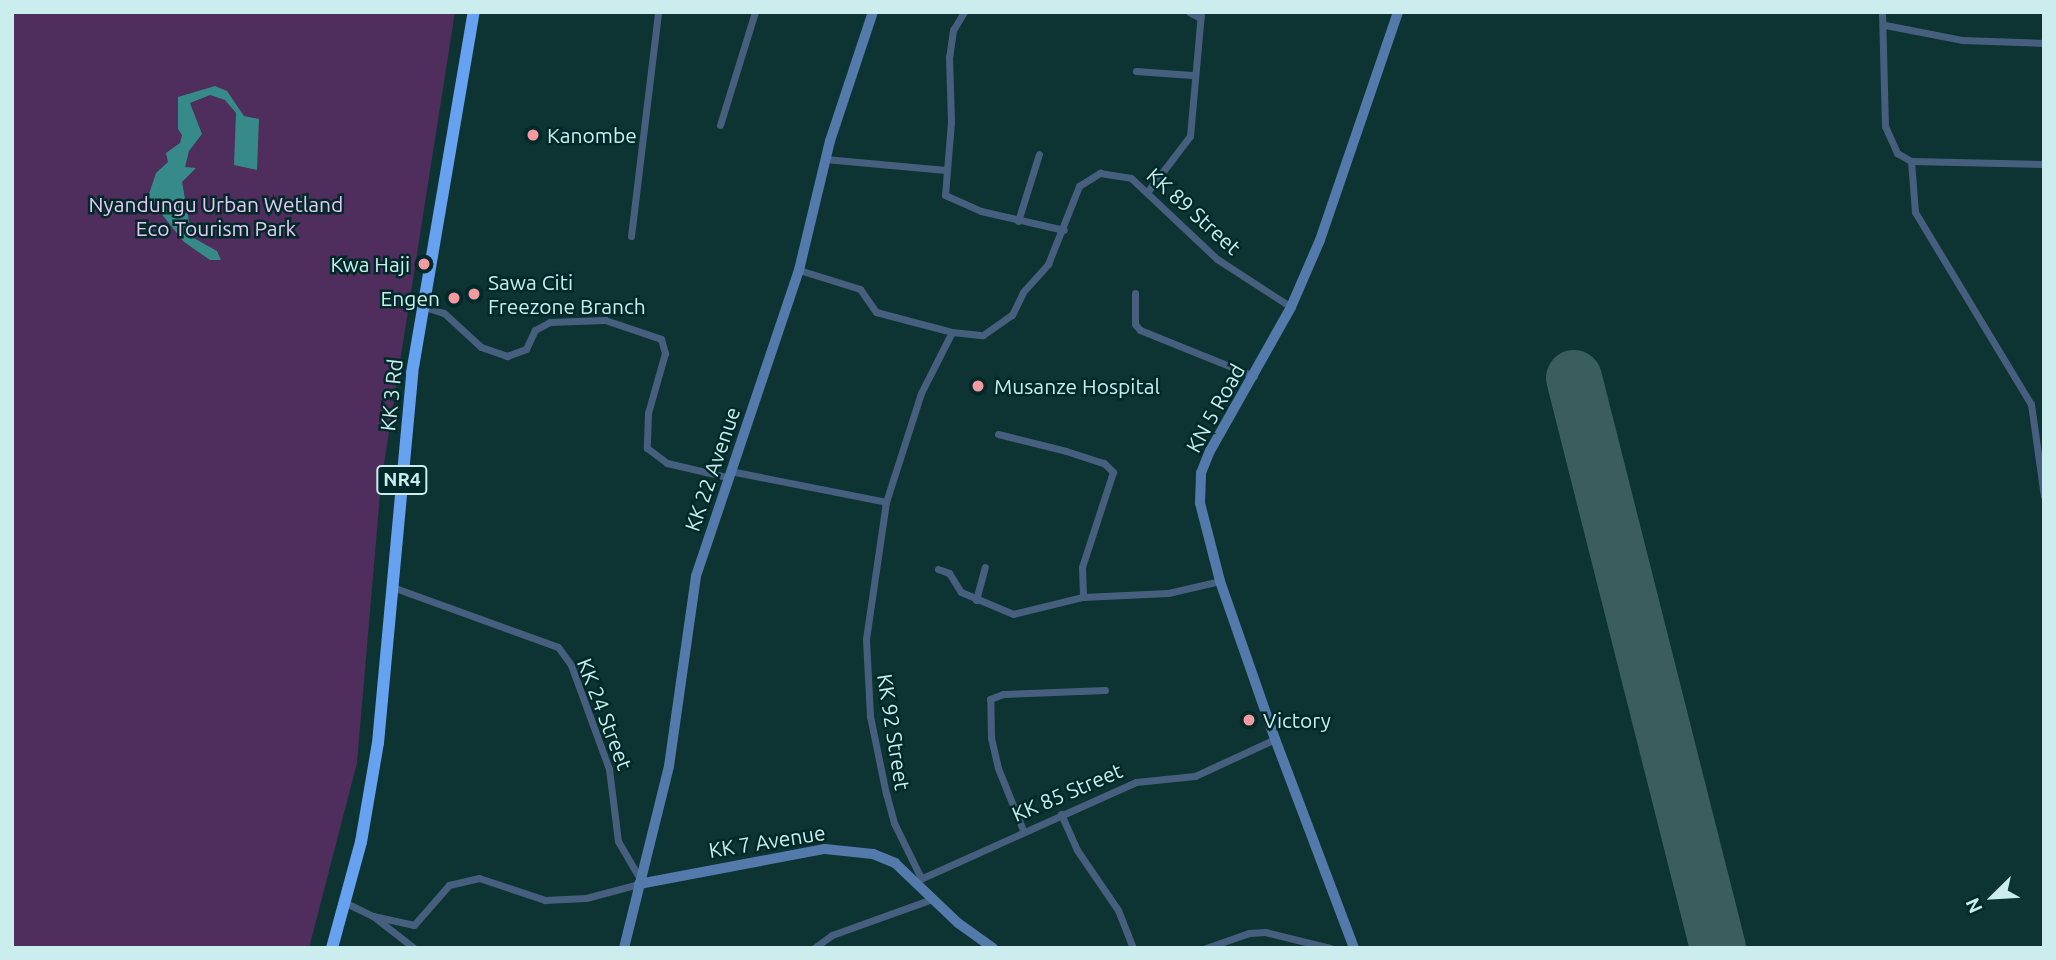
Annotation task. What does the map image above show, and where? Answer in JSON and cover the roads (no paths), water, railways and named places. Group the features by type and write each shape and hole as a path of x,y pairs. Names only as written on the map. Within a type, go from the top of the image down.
{"highway":[{"name":"KK 3 Rd","path":"332,948 346,903 378,743 421,305 474,12"}],"street":[{"path":"631,236 658,12"},
{"path":"720,125 755,12"},
{"name":"KK 22 Avenue","path":"624,948 668,766 696,576 799,270 825,159 873,12"},
{"path":"964,12 953,30 949,57 951,122 944,187 949,200 1064,230"},
{"path":"1148,191 1190,136 1192,75 1201,15 1189,12"},
{"name":"KN 5 Road","path":"1354,948 1275,739 1220,581 1200,503 1201,473 1291,307 1321,240 1398,12"},
{"path":"1882,12 1885,25 1885,126 1893,148 1911,160 2044,164"},
{"path":"1885,25 1962,40 2044,43"},
{"path":"1136,71 1192,75"},
{"path":"1018,220 1039,154"},
{"path":"825,159 946,170"},
{"path":"1911,160 1915,212 2031,404 2044,496"},
{"name":"KK 89 Street","path":"952,332 991,332 1018,306 1023,292 1048,264 1064,230 1073,197 1087,177 1112,173 1131,178 1148,191 1217,259 1291,307"},
{"path":"799,270 854,286 876,312 885,316 952,332"},
{"path":"1135,293 1135,324 1140,330 1254,376"},
{"path":"421,305 444,313 481,346 507,356 526,349 535,330 550,322 606,320 661,339 665,353 648,413 647,448 667,463 886,502"},
{"name":"KK 92 Street","path":"918,880 888,804 866,680 866,639 886,502 921,393 952,332"},
{"path":"998,434 1104,463 1113,472 1083,567 1083,597"},
{"path":"976,600 985,567"},
{"path":"938,569 949,573 958,590 976,600 999,611 1027,614 1083,597 1168,593 1220,581"},
{"name":"KK 24 Street","path":"395,588 558,647 571,665 612,778 618,841 640,881"},
{"path":"1023,830 998,768 991,738 990,699 1003,694 1105,690"},
{"name":"KK 85 Street","path":"918,880 1023,830 1136,782 1175,781 1205,773 1275,739"},
{"path":"1061,814 1077,850 1118,910 1133,948"},
{"name":"KK 7 Avenue","path":"640,881 764,858 837,849 873,854 895,863 918,880 932,900 993,948"},
{"path":"373,916 414,925 449,885 479,878 545,900 586,898 640,881"},
{"path":"814,948 832,935 932,900"},
{"path":"346,903 373,916 414,948"},
{"path":"1206,948 1237,936 1265,932 1330,948"}],"water":[{"path":"215,86 227,91 244,116 259,119 257,170 234,165 236,113 225,100 210,95 190,103 202,134 189,151 185,167 196,168 182,182 192,237 217,251 221,260 210,260 184,242 148,197 156,173 168,162 166,153 180,143 182,135 178,129 178,97"}],"place":[{"name":"Kanombe","path":"533,135"},
{"name":"Kwa Haji","path":"424,264"},
{"name":"Sawa Citi Freezone Branch","path":"474,294"},
{"name":"Engen","path":"454,298"},
{"name":"Musanze Hospital","path":"978,386"},
{"name":"Victory","path":"1249,720"}],"park label":[{"name":"Nyandungu Urban Wetland Eco Tourism Park","path":"216,216"}]}
